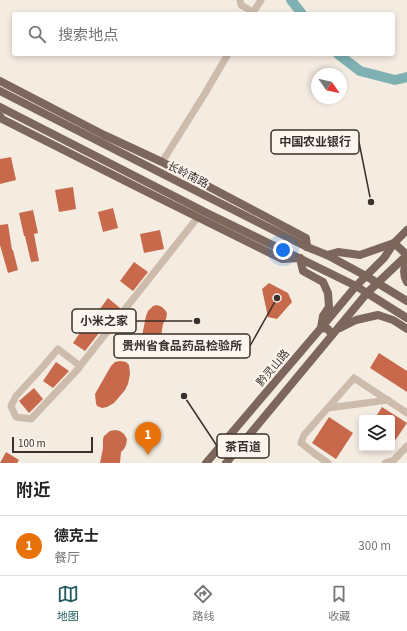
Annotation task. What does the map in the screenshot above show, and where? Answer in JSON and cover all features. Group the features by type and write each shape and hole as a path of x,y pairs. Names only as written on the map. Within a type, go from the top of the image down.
{"main road":[{"path":"0,81 104,135 162,162 306,238 307,247"},
{"name":"长岭南路","path":"1,91 307,247 327,254 378,284"},
{"path":"0,107 207,213 356,286 367,293 406,307"},
{"path":"0,116 16,126 282,259 300,258"},
{"path":"366,276 384,258 394,243 407,230"},
{"path":"320,268 327,254 338,252 360,256 394,243"},
{"path":"226,463 367,293 407,255 394,243"},
{"path":"300,258 303,271 323,282 328,293 328,307 323,316 321,328 334,332"},
{"path":"407,260 404,267 404,278 407,282"},
{"name":"黔灵山路","path":"206,463 366,276"},
{"path":"378,284 406,307"},
{"path":"393,320 406,307"},
{"path":"334,332 356,320 378,315 393,320 407,329"}],"street":[{"path":"240,0 241,4 252,12"},
{"path":"254,12 261,0"},
{"path":"162,162 227,56"},
{"path":"80,366 58,349 16,396 11,406 16,417 31,419 80,366 198,217"},
{"path":"328,463 301,443 304,435 354,378 407,413"},
{"path":"328,408 388,400"},
{"path":"385,463 394,460 407,446"}],"building":[{"path":"11,157 16,180 0,184 0,159"},
{"path":"73,187 76,209 59,212 55,190"},
{"path":"113,208 118,228 103,232 98,212"},
{"path":"33,210 38,233 34,234 39,261 31,262 19,213"},
{"path":"8,224 12,250 18,270 8,273 0,245 0,225"},
{"path":"160,230 164,249 144,253 140,234"},
{"path":"134,262 148,272 133,291 120,281"},
{"path":"269,283 288,293 292,302 277,319 268,317 262,289"},
{"path":"108,298 120,308 105,326 94,317"},
{"path":"157,305 162,307 167,314 163,324 160,342 154,346 150,346 142,341 142,336 148,311 153,306"},
{"path":"86,324 99,333 85,351 73,343"},
{"path":"379,353 407,371 407,392 370,368"},
{"path":"56,362 69,371 53,388 43,381"},
{"path":"115,362 126,362 129,365 130,374 125,390 114,403 107,407 102,408 97,406 95,394 111,366"},
{"path":"34,388 43,399 29,413 19,401"},
{"path":"382,407 394,415 377,415"},
{"path":"395,415 407,423 395,441"},
{"path":"329,417 353,433 336,459 312,443"},
{"path":"115,430 124,434 127,439 126,445 121,452 120,463 100,463 104,436 110,431"},
{"path":"6,452 19,460 17,463 0,463"}],"waterway":[{"path":"291,0 300,12"},
{"path":"341,56 360,71 395,80 407,77"}],"place":[{"name":"中国农业银行","path":"371,202"},
{"name":"贵州省食品药品检验所","path":"277,298"},
{"name":"小米之家","path":"197,321"},
{"name":"茶百道","path":"184,396"},
{"name":"德克士","path":"148,455"}]}
